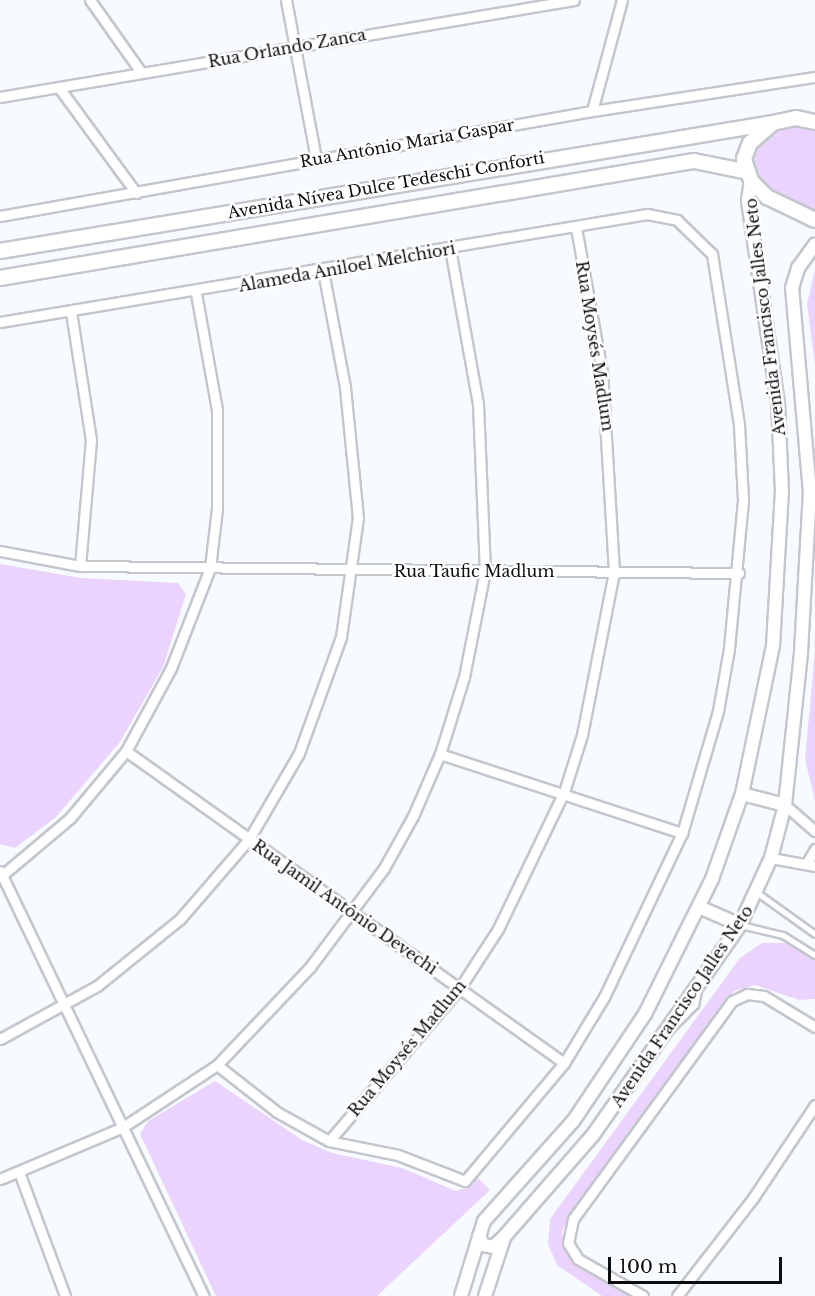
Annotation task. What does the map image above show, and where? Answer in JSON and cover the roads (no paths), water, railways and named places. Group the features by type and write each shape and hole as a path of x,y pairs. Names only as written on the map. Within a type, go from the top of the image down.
{"main road":[{"name":"Avenida Nívea Dulce Tedeschi Conforti","path":"0,251 796,118 815,122"},
{"path":"773,123 746,150 749,177 785,209 815,220"},
{"name":"Avenida Nívea Dulce Tedeschi Conforti","path":"0,278 694,161 749,177"},
{"path":"23,247 27,273"}],"street":[{"path":"90,0 141,72"},
{"path":"286,0 293,47 316,159"},
{"name":"Rua Orlando Zanca","path":"0,97 550,2 574,0"},
{"path":"592,111 622,0"},
{"name":"Rua Antônio Maria Gaspar","path":"0,216 592,111 815,77"},
{"path":"60,88 136,193"},
{"name":"Avenida Francisco Jalles Neto","path":"461,1296 484,1221 598,1087 645,1014 699,907 742,794 773,646 782,491 778,404 748,200 749,177"},
{"name":"Alameda Aniloel Melchiori","path":"0,322 323,272 647,214 691,228 712,254 739,424 739,573"},
{"name":"Rua Moysés Madlum","path":"329,1141 459,989 524,881 564,792 601,655 614,572 603,383 576,227"},
{"name":"Avenida Francisco Jalles Neto","path":"485,1296 504,1237 593,1135 669,1030 740,925 758,893 771,858 785,806 801,652 810,493 792,288 798,268 815,245"},
{"path":"0,1179 123,1127 217,1065 270,1013 352,913 413,816 440,754 464,677 485,571 478,404 450,249"},
{"path":"0,1039 66,1005 180,919 249,839 299,753 321,698 354,570 354,454 323,272"},
{"path":"196,293 217,410 217,508 210,568 171,668 126,751 70,818 1,874 204,1296"},
{"path":"71,312 91,440 80,566"},
{"name":"Rua Taufic Madlum","path":"0,551 80,566 739,573"},
{"path":"217,1065 277,1112 329,1141 398,1155 465,1181 564,1063 635,940 682,832 718,711 739,573"},
{"name":"Rua Jamil Antônio Devechi","path":"126,751 564,1063"},
{"path":"440,754 564,792 682,832"},
{"path":"742,794 785,806 815,831"},
{"path":"771,858 811,864 815,849"},
{"path":"699,907 740,925"},
{"path":"643,1296 578,1258 568,1242 573,1219 732,1002 747,994 764,996 815,1026"},
{"path":"677,1296 753,1198 815,1105"},
{"path":"19,1172 65,1296"},
{"path":"479,1236 483,1245 493,1246 504,1237"}],"lane":[{"path":"758,893 815,934"},
{"path":"740,925 792,939 815,954"}]}
